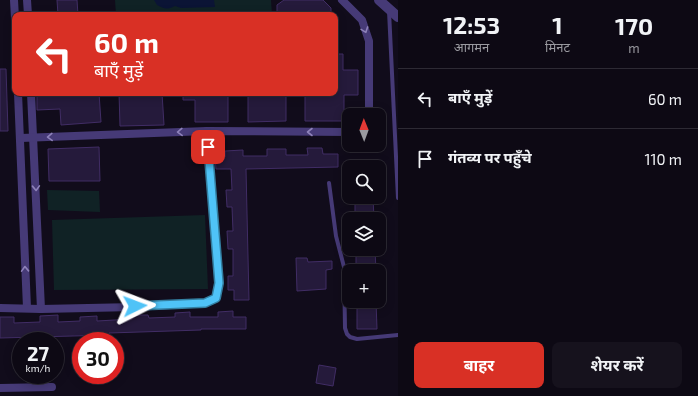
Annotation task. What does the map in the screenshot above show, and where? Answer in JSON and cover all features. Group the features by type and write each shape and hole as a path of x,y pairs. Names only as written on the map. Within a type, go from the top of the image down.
{"street":[{"path":"14,0 15,12"},
{"path":"27,0 28,12"},
{"path":"342,0 362,20 369,41 369,108"},
{"path":"379,0 398,18"},
{"path":"18,96 21,138 26,308"},
{"path":"32,96 41,309"},
{"path":"21,138 207,132 342,132"},
{"path":"0,308 41,309 205,303 216,298 219,283 207,132"},
{"path":"0,388 52,388"}],"lane":[{"path":"389,9 398,198"},
{"path":"329,183 336,236 344,268 345,328 347,334 350,337 357,338 398,335"}],"shaded area":[{"path":"115,0 271,0 272,12 116,12"},
{"path":"47,190 99,191 100,212 48,210"},
{"path":"205,215 208,289 54,290 52,220"}],"water":[{"path":"154,0 214,0 215,7 181,8 175,6 166,8 157,5"}],"building":[{"path":"57,0 77,0 78,12 58,12"},
{"path":"284,0 323,0 331,8 331,12 277,12 277,5"},
{"path":"338,54 343,54 343,70 358,70 358,95 344,95 342,121 305,121 305,96 338,96"},
{"path":"0,69 6,69 8,131 0,131"},
{"path":"37,96 99,96 101,122 61,125 60,109 37,110"},
{"path":"119,96 162,96 164,125 120,126"},
{"path":"183,96 228,96 228,122 195,122 195,100 183,100"},
{"path":"248,96 286,96 286,121 248,122"},
{"path":"99,147 100,181 49,181 48,149"},
{"path":"307,148 322,148 323,154 338,154 338,167 246,169 249,300 234,300 234,290 228,290 228,276 233,276 233,249 228,249 227,231 233,231 232,207 227,207 226,190 232,190 231,169 216,169 215,157 225,157 225,151 243,150 243,156 267,156 267,149 286,149 286,155 308,155"},
{"path":"355,204 373,204 374,212 355,212"},
{"path":"356,256 375,256 376,264 356,264"},
{"path":"296,258 307,258 308,262 332,261 332,269 326,270 326,289 297,291"},
{"path":"357,308 376,308 377,329 357,329"},
{"path":"233,311 233,317 246,317 246,329 201,329 124,333 72,332 72,336 64,336 64,332 12,332 12,338 0,338 0,317 14,317 14,323 40,322 40,316 58,315 58,322 80,321 80,317 97,316 97,321 132,319 132,315 148,315 149,318 175,317 175,313 190,312 190,317 218,317 218,312"},
{"path":"319,365 336,368 333,386 316,383"}],"route":[{"path":"135,306 205,303 216,298 219,283 208,147"}]}
